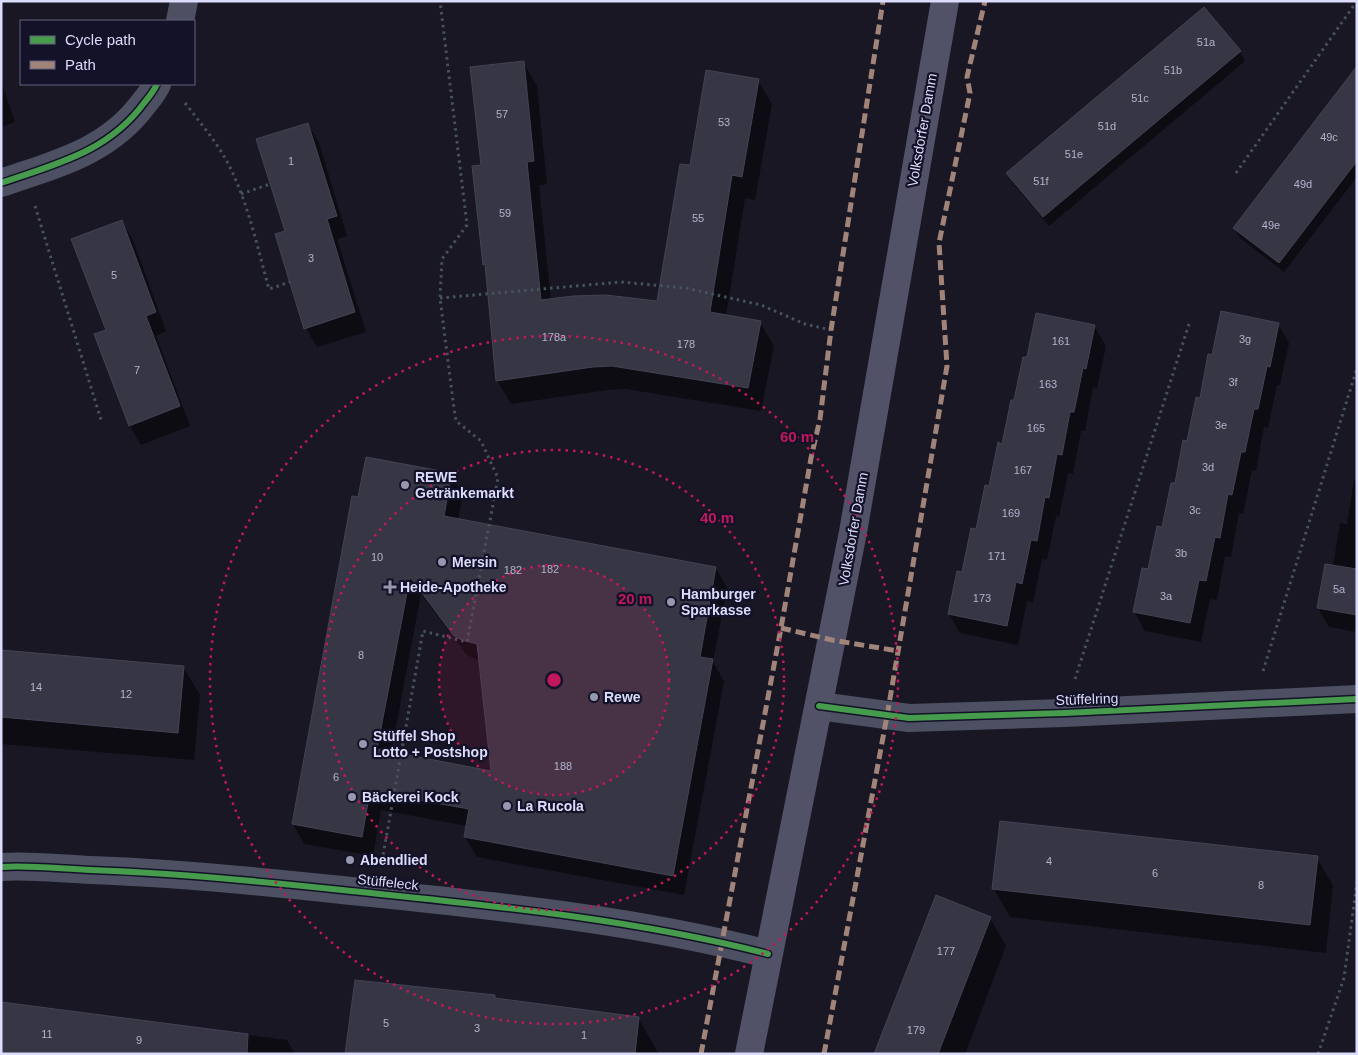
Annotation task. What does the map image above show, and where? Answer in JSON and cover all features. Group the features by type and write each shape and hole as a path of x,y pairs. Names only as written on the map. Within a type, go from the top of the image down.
{"main road":[{"name":"Volksdorfer Damm","path":"749,1054 853,532 945,1"}],"street":[{"path":"180,20 184,1"},
{"path":"13,179 86,152 113,136 138,112 157,85"},
{"name":"Stüffelring","path":"819,706 909,718 1065,713 1357,699"},
{"name":"Stüffeleck","path":"1,867 162,873 500,907 631,924 722,942 768,954"}],"path":[{"path":"376,894 423,631 467,642 498,478 481,441 456,421 440,298 442,259 467,225 440,1"},
{"path":"1236,174 1356,1"},
{"path":"157,85 181,98 226,159 241,194 269,289 290,282"},
{"path":"13,179 102,423"},
{"path":"241,194 270,184"},
{"path":"440,298 621,282 686,288 760,305 805,324 831,330"},
{"path":"1065,713 1189,324"},
{"path":"1252,705 1357,368"},
{"path":"1318,1054 1344,978 1357,882"}],"building":[{"path":"1204,7 1241,51 1043,217 1006,173"},
{"path":"524,61 534,161 527,162 541,300 573,296 606,295 657,301 680,164 690,165 706,70 759,79 742,177 732,175 710,312 761,321 748,388 612,366 496,381 485,264 483,265 472,166 481,165 470,67"},
{"path":"1357,66 1357,161 1279,263 1233,228"},
{"path":"308,123 337,216 327,219 355,312 304,329 275,234 285,231 256,139"},
{"path":"122,220 156,312 146,316 180,406 129,426 94,334 106,330 71,239"},
{"path":"1221,311 1279,323 1270,367 1267,366 1258,409 1254,409 1245,452 1241,452 1232,495 1228,494 1220,538 1215,537 1206,581 1199,580 1190,623 1133,612 1142,568 1148,569 1157,526 1162,527 1171,483 1175,483 1183,440 1187,441 1196,397 1200,398 1208,354 1212,355"},
{"path":"1036,313 1095,325 1086,369 1083,368 1074,412 1070,412 1062,455 1057,454 1049,498 1045,497 1037,541 1031,540 1022,584 1016,582 1007,626 948,614 957,571 962,572 971,528 976,529 985,485 989,486 998,442 1002,444 1011,400 1014,400 1023,357 1027,357"},
{"path":"366,457 452,473 444,516 716,567 700,657 713,659 673,876 464,837 469,809 370,791 362,837 292,824 352,496 358,497","holes":["410,577 454,636 477,644 491,771 377,749"]},
{"path":"1325,564 1357,569 1357,615 1317,608"},
{"path":"1,650 184,666 178,733 1,717"},
{"path":"1000,821 1318,856 1310,925 992,889"},
{"path":"936,895 991,917 938,1054 874,1054"},
{"path":"355,980 495,995 495,998 639,1017 635,1054 345,1054"},
{"path":"1,1002 248,1034 247,1054 1,1054"}],"marked path":[{"path":"701,1054 811,458 820,419 831,330 883,1"},
{"path":"824,1054 887,716 947,366 939,243 970,93 967,77 985,1"},
{"path":"781,628 832,640 898,651"}],"cycle path":[{"path":"1,183 61,162 97,145 130,120 150,96 156,85"},
{"path":"819,706 909,718 1065,713 1357,699"},
{"path":"1,867 185,875 449,901 610,922 663,931 768,954"}],"place":[{"name":"REWE Getränkemarkt","path":"405,485"},
{"name":"Mersin","path":"442,562"},
{"name":"Heide-Apotheke","path":"390,587"},
{"name":"Hamburger Sparkasse","path":"671,602"},
{"name":"Rewe","path":"594,697"},
{"name":"Stüffel Shop Lotto + Postshop","path":"363,744"},
{"name":"Bäckerei Kock","path":"352,797"},
{"name":"La Rucola","path":"507,806"},
{"name":"Abendlied","path":"350,860"}]}
